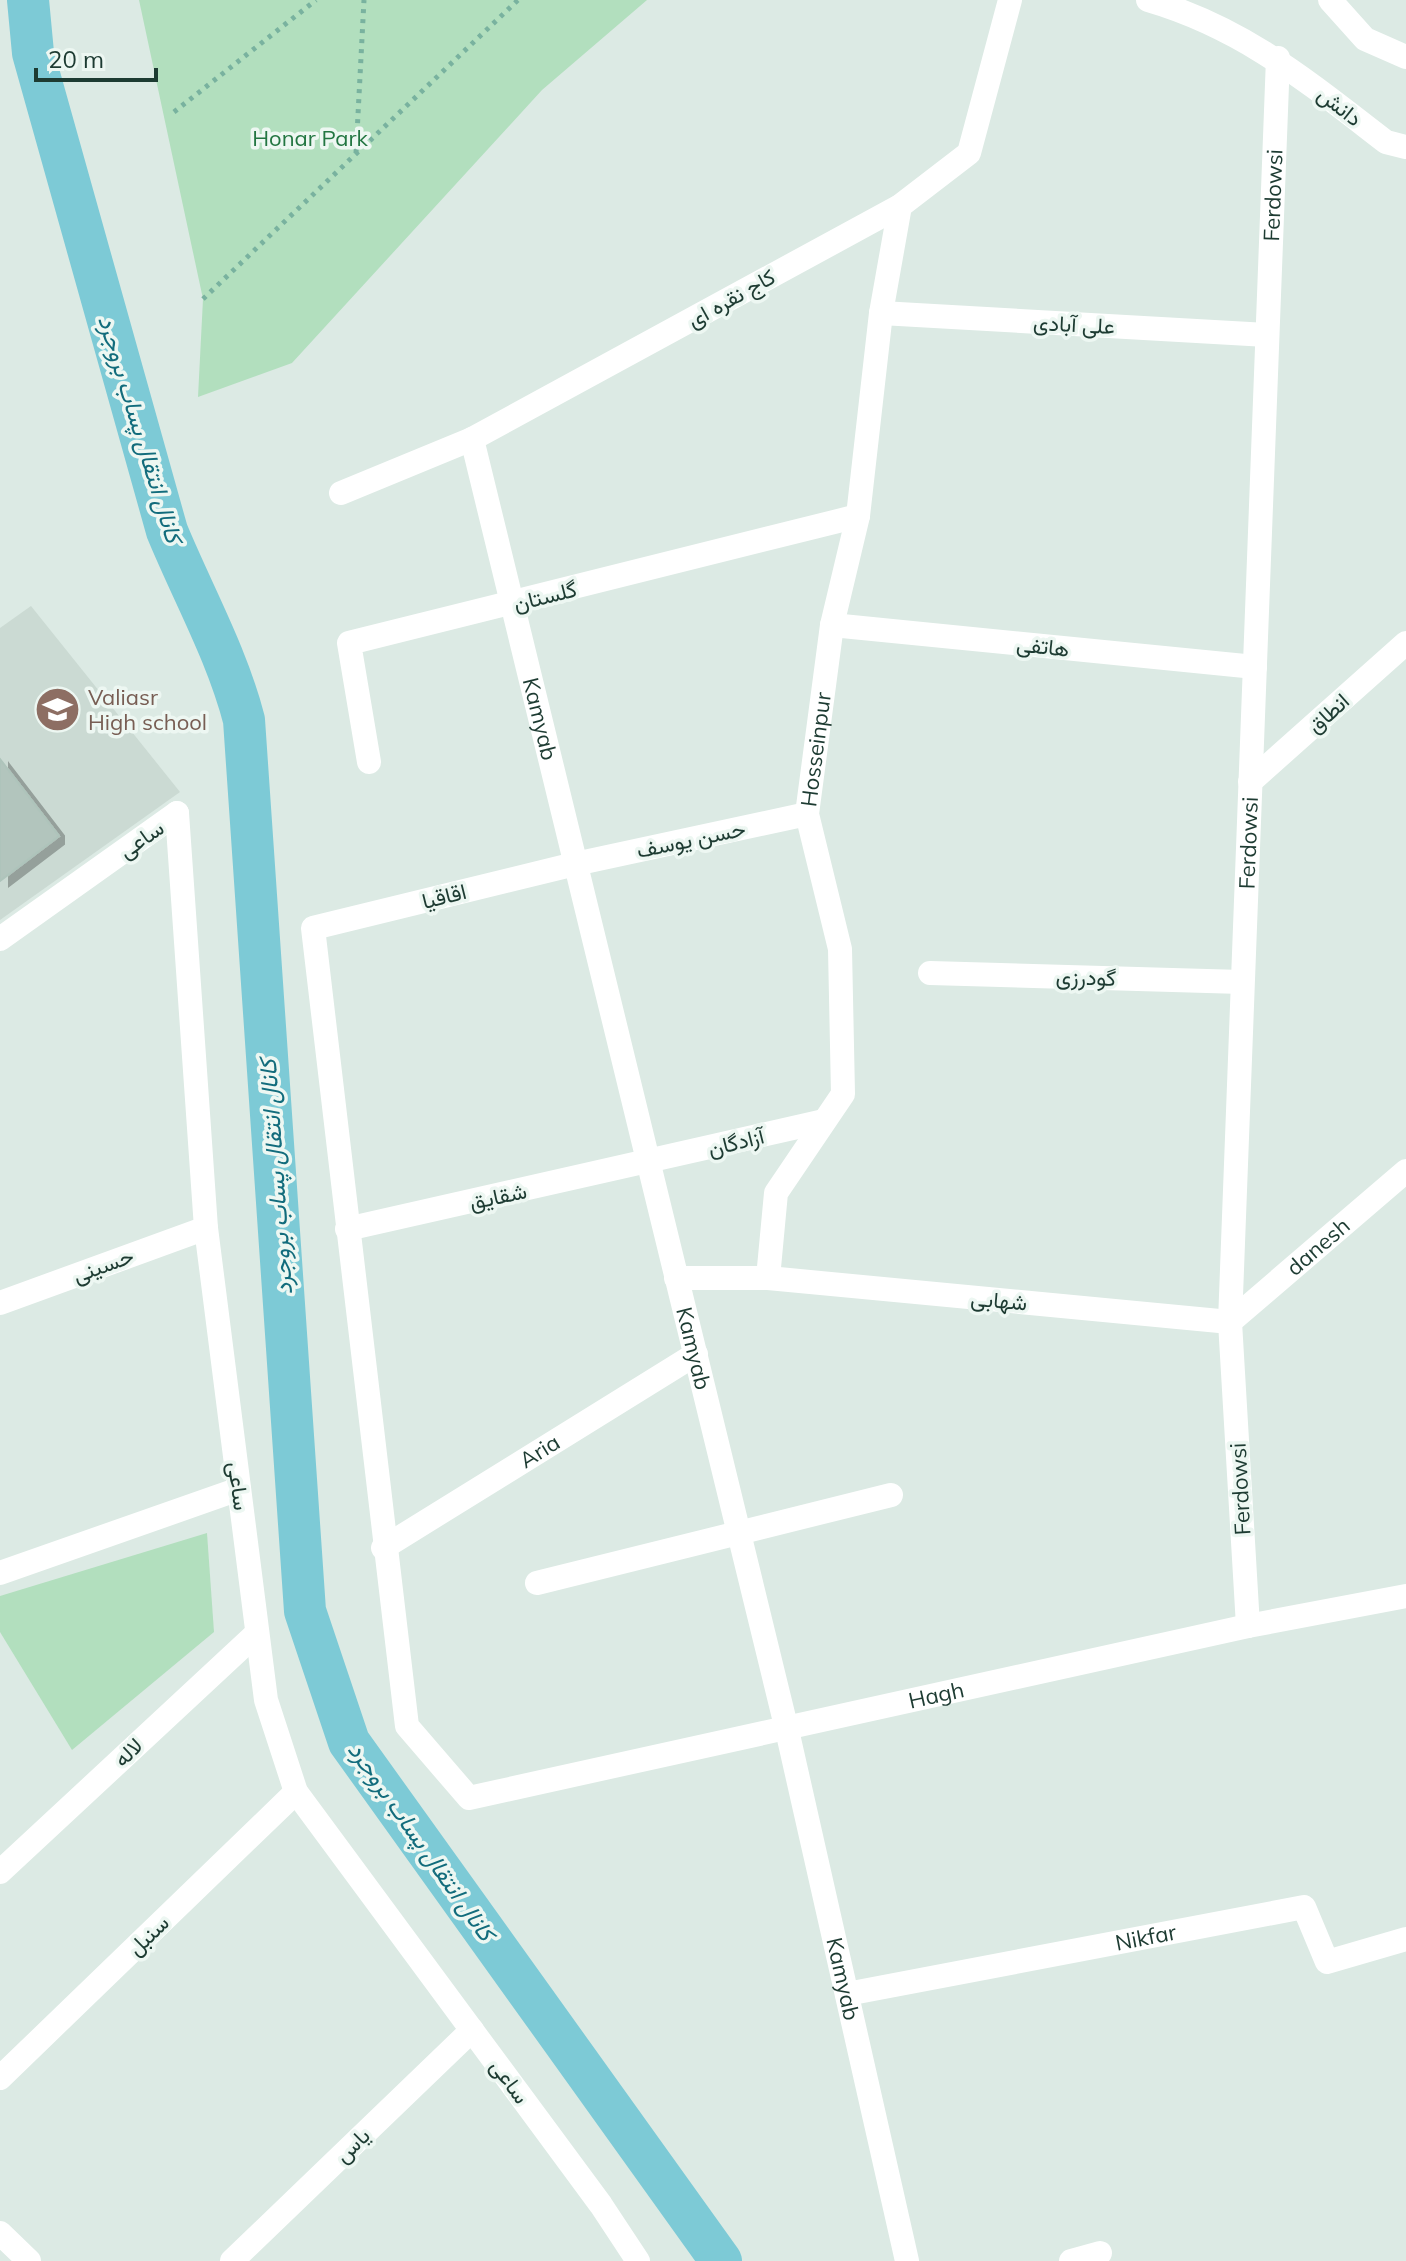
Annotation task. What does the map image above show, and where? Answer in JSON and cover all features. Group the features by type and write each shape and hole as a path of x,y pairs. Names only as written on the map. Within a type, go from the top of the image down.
{"street":[{"name":"کاج نقره ای","path":"341,493 472,439 900,206 969,153 1010,0"},
{"name":"دانش","path":"1148,0 1191,13 1278,58 1386,142 1406,147"},
{"path":"1330,0 1365,39 1406,57"},
{"name":"Ferdowsi","path":"1248,1626 1230,1322 1278,58"},
{"name":"Hosseinpur","path":"768,1278 776,1193 843,1094 840,949 807,814 832,625 858,516 881,313 900,206"},
{"name":"علی آبادی","path":"881,313 1267,335"},
{"name":"Kamyab","path":"472,439 787,1730 907,2261"},
{"name":"گلستان","path":"369,762 349,643 512,605 858,516"},
{"name":"هاتفی","path":"832,625 1255,667"},
{"name":"انطاق","path":"1250,782 1406,643"},
{"name":"ساعی","path":"0,939 177,813 206,1228 266,1700 296,1792 638,2261"},
{"name":"حسن یوسف","path":"575,864 807,814"},
{"name":"اقاقیا","path":"347,1229 313,928 575,864"},
{"name":"گودرزی","path":"930,973 1242,982"},
{"name":"آزادگان","path":"649,1163 824,1121"},
{"name":"شقایق","path":"347,1229 649,1163"},
{"name":"danesh","path":"1230,1322 1406,1171"},
{"name":"حسینی","path":"0,1303 206,1228"},
{"path":"347,1229 383,1548"},
{"path":"676,1278 768,1278"},
{"name":"شهابی","path":"768,1278 1230,1322"},
{"name":"Aria","path":"383,1548 696,1354"},
{"path":"0,1573 239,1489"},
{"path":"537,1583 891,1495"},
{"name":"Hagh","path":"383,1548 407,1726 469,1798 1248,1626 1406,1596"},
{"name":"لاله","path":"0,1872 257,1633"},
{"name":"سنبل","path":"0,2078 296,1792"},
{"name":"Nikfar","path":"847,1994 1304,1907 1327,1962 1406,1939"},
{"name":"یاس","path":"232,2261 472,2030"},
{"path":"0,2233 29,2261"},
{"path":"1071,2261 1100,2253"}],"path":[{"path":"174,112 316,0"},
{"path":"356,153 364,0"},
{"path":"203,299 518,0"}],"shaded area":[{"name":"Valiasr High school","path":"31,606 180,792 0,920 0,628"}],"green space":[{"name":"Honar Park","path":"139,0 647,0 542,90 292,363 198,397 203,299"},
{"path":"207,1533 214,1632 72,1750 0,1632 0,1596"}],"building":[{"path":"0,759 59,836 0,881"}],"waterway":[{"name":"کانال انتقال پساب بروجرد","path":"28,0 33,53 167,531 219,648 244,720 305,1611 349,1742 721,2261"}],"place":[{"name":"Valiasr High school","path":"57,710"}]}
